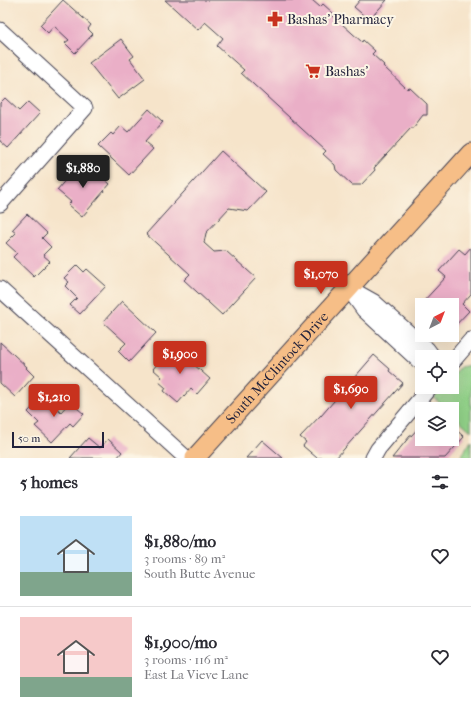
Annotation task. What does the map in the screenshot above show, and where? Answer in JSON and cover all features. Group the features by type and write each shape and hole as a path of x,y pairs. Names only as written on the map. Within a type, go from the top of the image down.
{"main road":[{"name":"South McClintock Drive","path":"195,458 471,153"}],"street":[{"path":"0,30 85,108 0,204"},
{"path":"349,288 374,302 428,350"},
{"path":"349,288 364,310 415,357"},
{"path":"0,289 186,458"},
{"path":"459,354 471,340"},
{"path":"373,458 378,449 424,394"}],"green space":[{"path":"471,365 471,431 459,420 459,402 439,402 434,398 438,394 459,394 460,367"},
{"path":"471,440 471,458 460,458"}],"building":[{"path":"63,0 91,25 88,29 93,34 75,53 65,43 69,40 54,26 48,33 40,25"},
{"path":"165,0 312,0 320,7 323,4 333,13 332,15 362,42 363,40 375,51 372,54 384,65 383,66 407,89 410,88 427,104 427,115 423,115 413,128 411,128 374,168 375,170 361,185 352,185 336,170 335,165 323,154 326,151 241,73 244,70 217,46 223,38 205,22 198,30"},
{"path":"360,0 387,0 369,20 354,7"},
{"path":"121,39 134,56 130,59 145,79 118,99 89,63"},
{"path":"5,98 19,111 28,102 40,113 8,148 0,141 0,103"},
{"path":"149,109 163,122 145,142 153,149 129,175 98,146 111,133 113,135 121,126 128,132"},
{"path":"221,151 266,192 248,211 229,208 206,233 204,243 214,252 226,251 256,278 222,315 184,280 190,274 146,234"},
{"path":"85,162 110,184 82,217 68,205 71,202 57,190 68,177 70,178"},
{"path":"27,214 47,233 42,238 51,247 43,255 50,261 34,277 13,257 17,253 6,243 16,233 12,230"},
{"path":"471,247 471,294 462,304 469,311 459,322 459,298 426,298 446,277 439,271 459,249 465,254"},
{"path":"77,265 84,272 87,269 106,286 80,314 70,305 77,298 65,286 69,282 64,278"},
{"path":"122,301 156,333 129,362 118,351 126,343 103,322"},
{"path":"0,342 27,367 26,368 34,376 15,397 0,383"},
{"path":"173,346 210,379 197,394 191,388 178,403 164,391 166,388 158,381 162,377 153,369"},
{"path":"374,355 403,383 336,458 317,458 303,446 306,442 300,437 321,416"},
{"path":"43,396 61,412 70,402 84,414 73,426 70,423 52,442 35,426 39,423 28,412"},
{"path":"415,432 415,446 456,446 445,458 392,458"},
{"path":"459,432 464,437 459,443"},
{"path":"88,438 100,448 108,439 122,452 117,458 70,458"},
{"path":"262,440 283,458 246,458"}],"place":[{"name":"Bashas' Pharmacy","path":"275,19"},
{"name":"Bashas'","path":"313,71"}]}
